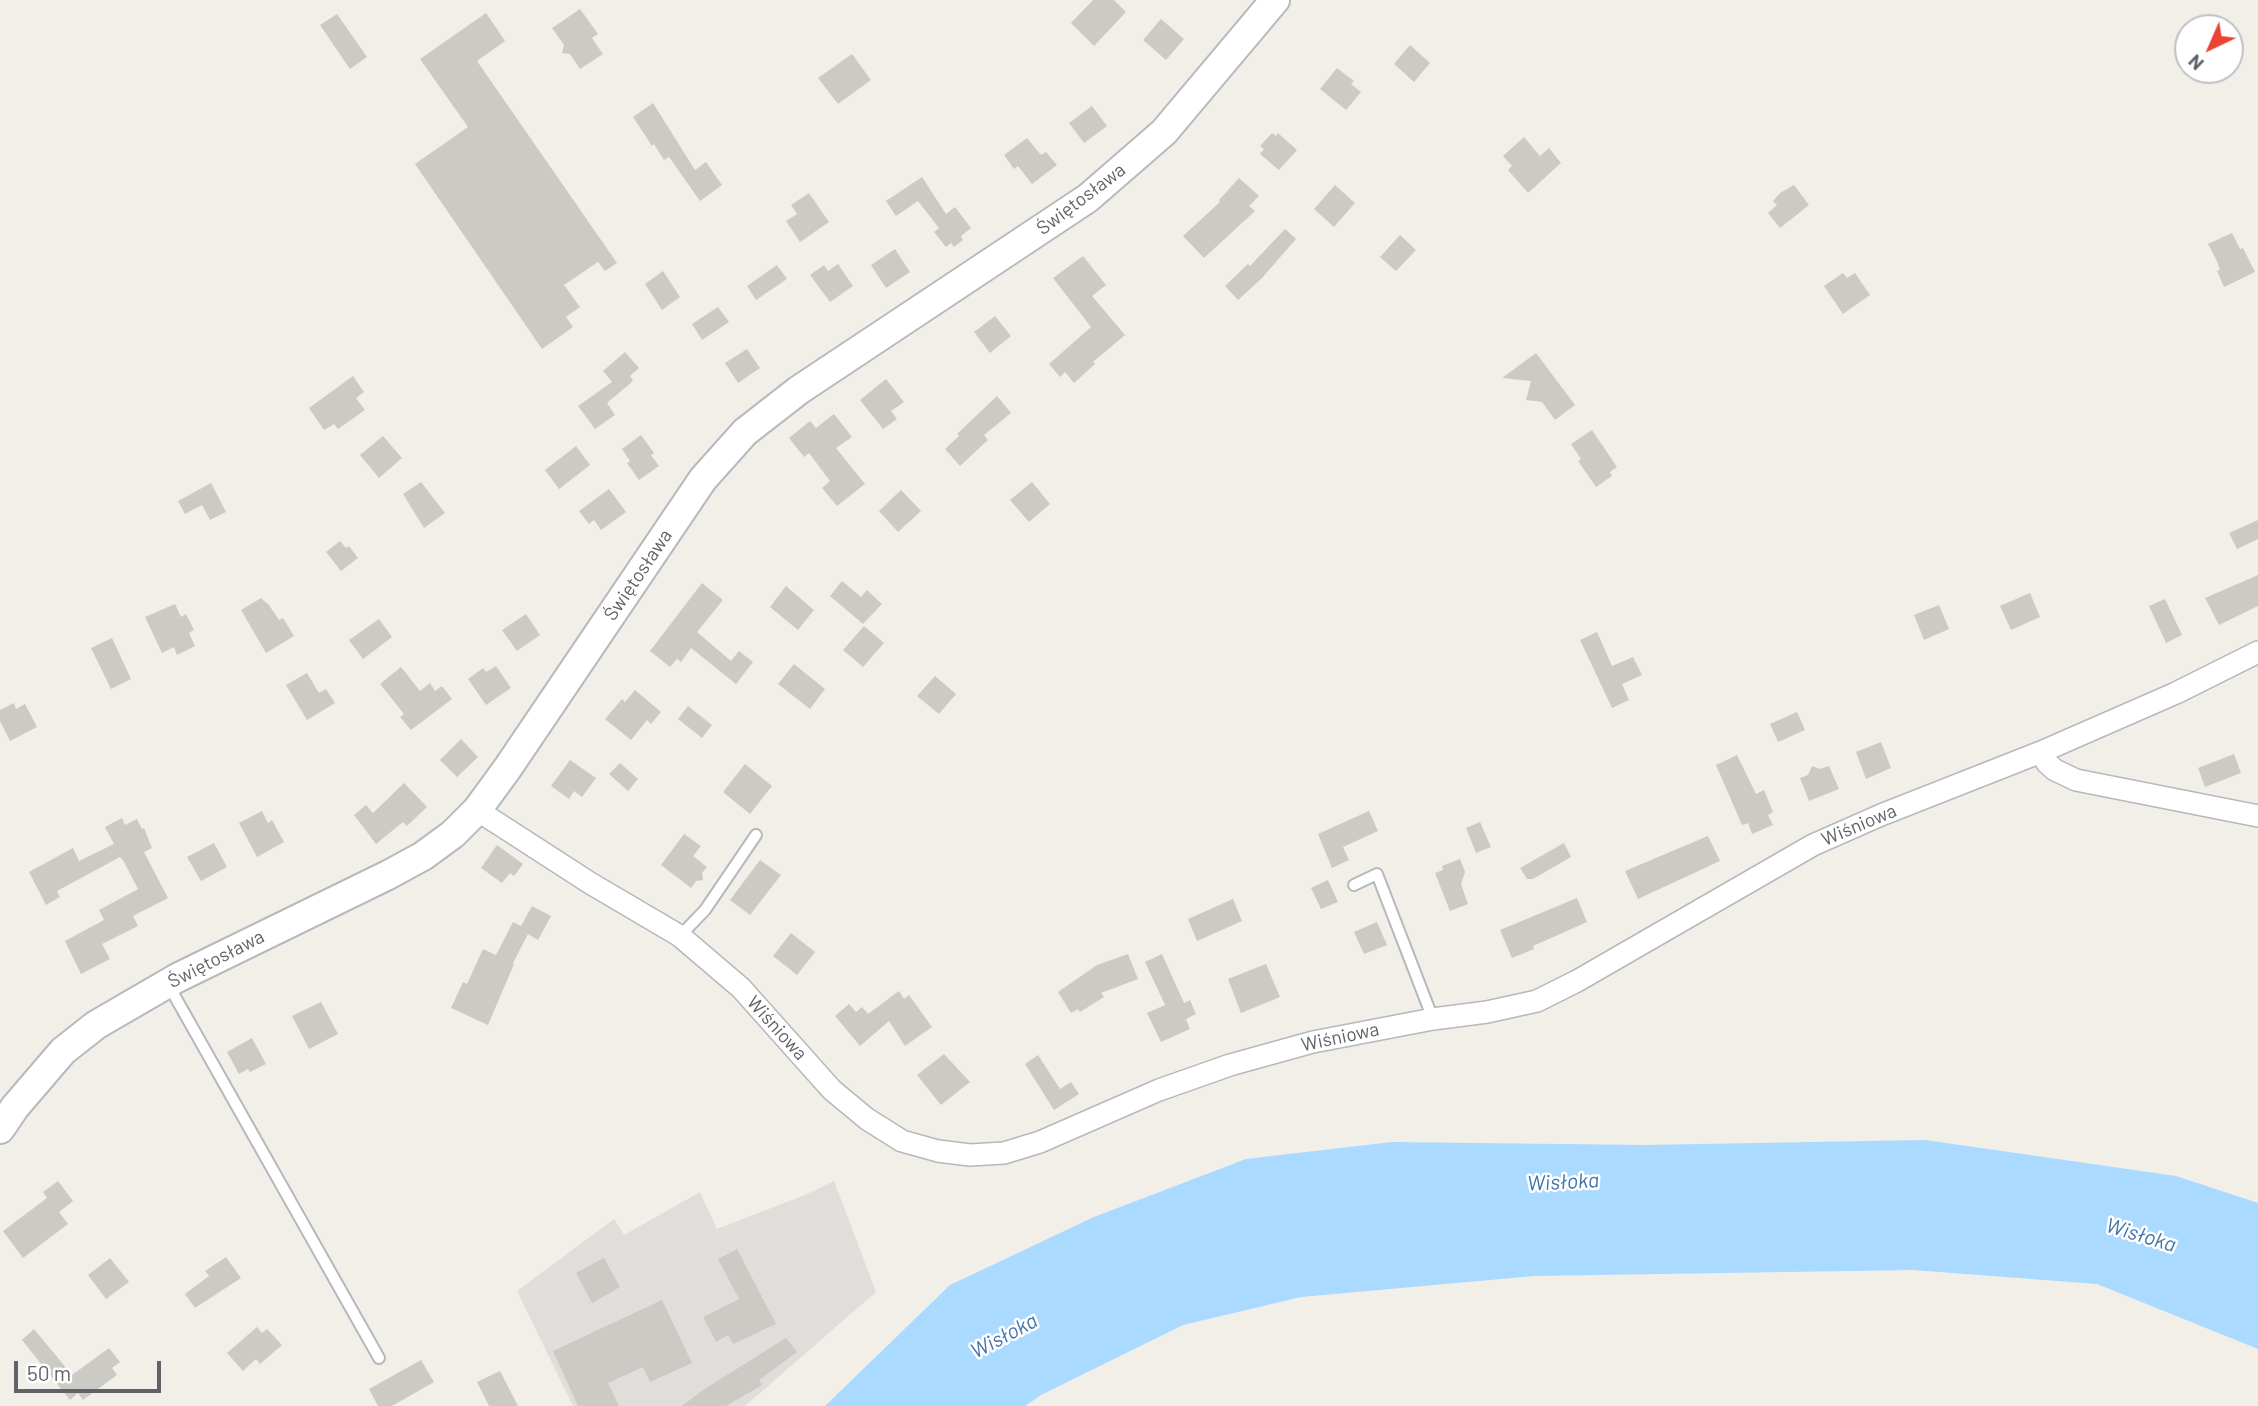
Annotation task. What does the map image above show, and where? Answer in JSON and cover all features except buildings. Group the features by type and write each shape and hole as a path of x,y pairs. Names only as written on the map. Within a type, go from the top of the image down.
{"street":[{"name":"Świętosława","path":"0,1129 15,1107 63,1051 96,1024 167,984 368,886 423,856 453,834 477,810 507,769 688,500 737,440 759,419 799,390 1088,198 1164,132 1275,0"},
{"name":"Wiśniowa","path":"477,810 590,883 680,936 741,988 832,1090 867,1119 902,1142 970,1155 1004,1153 1040,1142 1159,1090 1230,1065 1313,1042 1536,1001 1577,981 1813,845 2041,752 2176,693 2258,652"},
{"path":"2041,752 2055,770 2076,780 2258,816"}],"lane":[{"path":"680,936 705,911 756,835"},
{"path":"1354,885 1377,874 1433,1019"},
{"path":"167,984 379,1357"}],"shaded area":[{"path":"834,1181 876,1292 745,1406 573,1406 517,1291 614,1219 624,1235 700,1192 717,1229"}],"water":[{"name":"Wisłoka","path":"1925,1140 2176,1176 2258,1203 2258,1349 2097,1284 1913,1270 1534,1276 1301,1297 1183,1325 1041,1395 1025,1406 825,1406 950,1285 1094,1217 1246,1159 1392,1142 1645,1145"}]}
